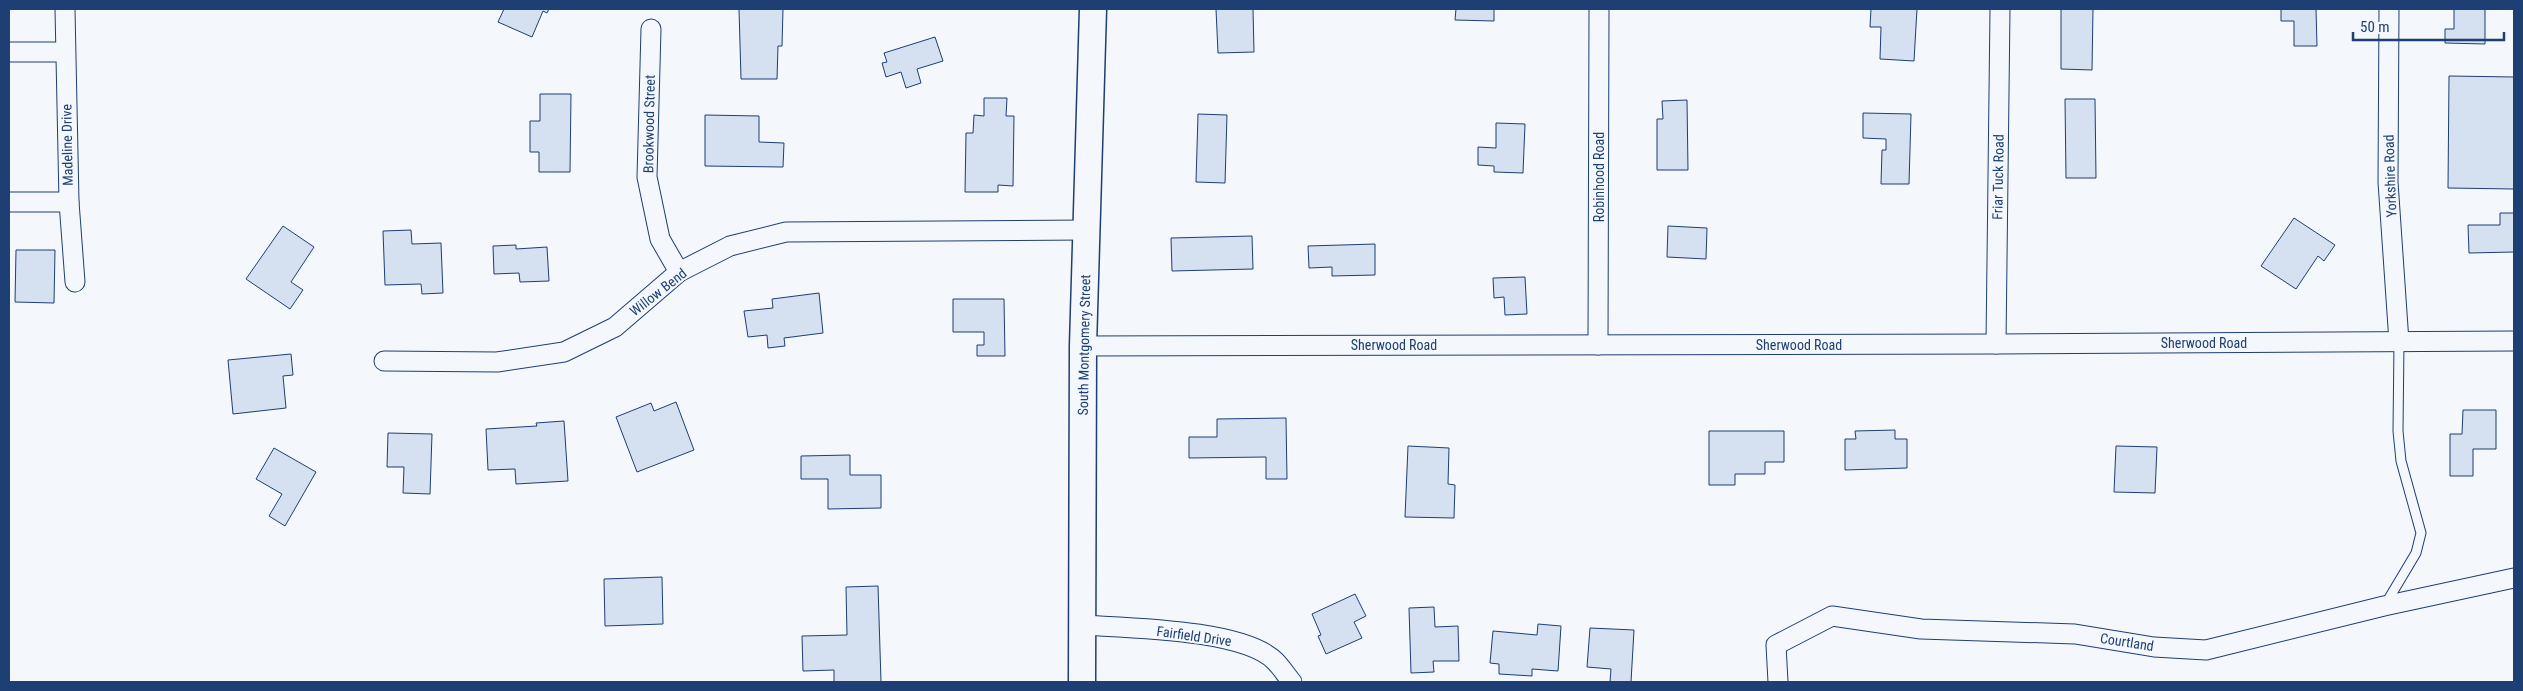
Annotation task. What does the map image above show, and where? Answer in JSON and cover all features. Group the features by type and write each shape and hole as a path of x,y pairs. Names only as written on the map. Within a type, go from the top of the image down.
{"street":[{"name":"Madeline Drive","path":"65,9 69,202 75,282"},
{"name":"South Montgomery Street","path":"1082,682 1083,346 1093,9"},
{"name":"Robinhood Road","path":"1598,345 1599,9"},
{"name":"Friar Tuck Road","path":"1996,344 2000,9"},
{"name":"Yorkshire Road","path":"2389,9 2388,182 2399,342"},
{"name":"Brookwood Street","path":"651,29 647,177 660,239 679,272"},
{"path":"9,52 65,52"},
{"path":"9,202 69,202"},
{"name":"Willow Bend","path":"384,361 497,362 564,352 615,327 679,272 730,246 786,232 1086,230"},
{"name":"Sherwood Road","path":"1083,346 2514,341"},
{"name":"Courtland","path":"1778,682 1776,645 1832,616 1921,629 2075,634 2154,647 2206,650 2384,606 2514,578"},
{"name":"Fairfield Drive","path":"1082,625 1189,632 1241,642 1274,660 1292,682"}],"lane":[{"path":"2384,606 2416,553 2421,533 2401,461 2398,431 2399,342"}],"building":[{"path":"504,9 549,9 547,13 543,11 532,37 498,22"},
{"path":"739,9 783,9 782,46 778,46 777,79 741,79"},
{"path":"1216,9 1253,9 1254,52 1218,53"},
{"path":"1456,9 1494,9 1494,21 1455,20"},
{"path":"1871,9 1917,9 1914,61 1880,59 1881,27 1870,27"},
{"path":"2061,9 2093,9 2092,70 2061,69"},
{"path":"2281,9 2316,9 2317,46 2294,46 2294,21 2281,21"},
{"path":"2454,9 2485,9 2485,44 2445,43 2445,29 2454,29"},
{"path":"935,37 943,61 917,69 921,83 906,88 901,72 886,77 882,63 887,62 884,53"},
{"path":"2449,76 2514,77 2514,189 2448,188"},
{"path":"540,94 571,94 570,172 539,172 539,152 530,152 530,121 540,121"},
{"path":"984,98 1007,98 1006,116 1014,116 1013,186 998,185 998,192 965,192 966,133 973,133 974,115 984,116"},
{"path":"2065,99 2095,99 2096,178 2066,178"},
{"path":"1687,100 1688,170 1657,170 1657,119 1663,119 1662,101"},
{"path":"1863,113 1911,114 1909,184 1881,184 1882,150 1886,150 1886,139 1863,138"},
{"path":"1198,114 1227,115 1225,183 1196,182"},
{"path":"705,115 759,116 759,142 784,143 783,167 705,166"},
{"path":"1496,123 1525,124 1523,173 1494,172 1494,166 1478,165 1478,147 1496,148"},
{"path":"2500,213 2514,213 2514,252 2469,253 2468,225 2500,225"},
{"path":"2294,218 2335,245 2324,261 2318,256 2296,289 2261,266"},
{"path":"283,226 314,247 291,282 303,290 290,309 246,279"},
{"path":"1668,226 1707,228 1706,259 1667,257"},
{"path":"411,230 412,244 441,243 443,293 422,294 421,284 385,285 383,231"},
{"path":"1252,236 1253,269 1172,271 1171,238"},
{"path":"1375,244 1375,275 1332,276 1332,267 1309,268 1308,246"},
{"path":"516,245 516,249 547,247 549,281 520,282 519,273 494,274 493,246"},
{"path":"16,250 55,250 54,303 15,302"},
{"path":"1525,277 1527,314 1505,315 1504,297 1494,298 1493,278"},
{"path":"819,293 823,333 784,338 785,346 768,348 767,335 748,337 744,311 773,308 772,299"},
{"path":"953,299 1004,299 1005,356 977,356 977,345 984,345 984,332 953,332"},
{"path":"291,354 293,375 283,376 286,408 233,414 228,360"},
{"path":"676,402 694,450 637,472 616,417 651,403 654,411"},
{"path":"2463,410 2496,410 2496,449 2473,449 2473,476 2450,476 2450,434 2462,434"},
{"path":"1286,418 1287,479 1266,479 1266,457 1189,458 1189,437 1217,437 1217,419"},
{"path":"564,421 568,481 516,484 515,469 488,470 486,429 537,426 536,423"},
{"path":"1895,430 1895,439 1907,439 1907,468 1845,470 1845,439 1856,439 1855,431"},
{"path":"1709,431 1784,431 1784,462 1765,462 1765,474 1735,474 1735,485 1709,485"},
{"path":"388,433 432,434 430,494 403,493 404,467 387,467"},
{"path":"1408,446 1449,448 1448,484 1455,485 1454,518 1405,517"},
{"path":"2116,446 2157,447 2155,493 2114,492"},
{"path":"274,448 316,472 285,526 269,516 282,494 256,479"},
{"path":"850,455 850,475 881,475 881,508 828,509 828,479 801,479 801,456"},
{"path":"662,577 663,624 605,626 604,579"},
{"path":"878,586 881,682 834,682 834,670 803,671 802,636 847,635 846,587"},
{"path":"1355,594 1366,616 1354,622 1362,638 1326,654 1318,636 1321,635 1312,614"},
{"path":"1434,607 1435,627 1458,626 1459,661 1433,661 1434,672 1411,673 1409,608"},
{"path":"1538,624 1561,626 1558,671 1532,669 1532,676 1499,674 1499,664 1490,663 1493,631 1537,635"},
{"path":"1590,628 1634,630 1631,682 1610,682 1611,669 1587,667"}]}
